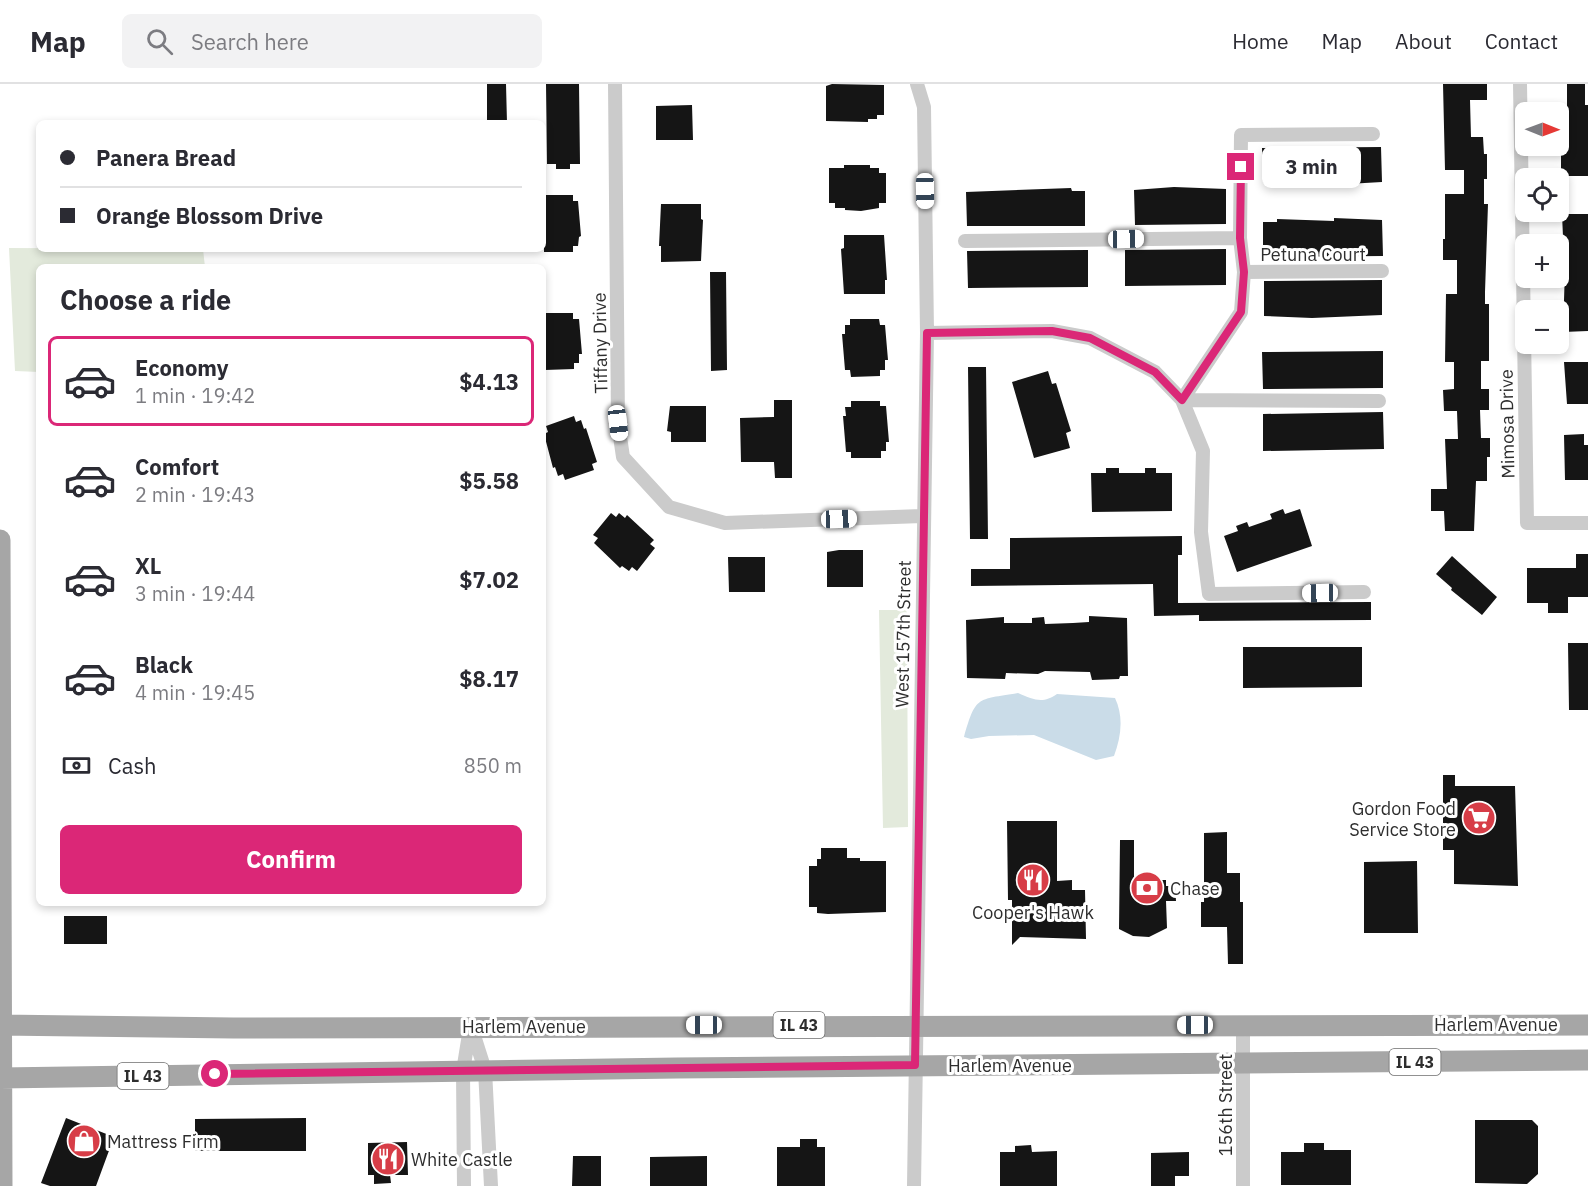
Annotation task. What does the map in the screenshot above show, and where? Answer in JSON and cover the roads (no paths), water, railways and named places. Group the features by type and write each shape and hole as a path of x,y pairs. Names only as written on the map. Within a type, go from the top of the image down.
{"main road":[{"path":"0,540 2,1186"},
{"name":"Harlem Avenue","path":"1,1025 233,1028 1588,1025"},
{"name":"Harlem Avenue","path":"1,1078 915,1065 1588,1060"}],"street":[{"name":"Tiffany Drive","path":"615,84 618,423 623,457 669,507 725,523 922,516"},
{"name":"West 157th Street","path":"914,1186 922,516 927,333 924,107 917,84"},
{"name":"Mimosa Drive","path":"1520,84 1527,523 1588,523"},
{"path":"1182,400 1241,312 1244,272 1240,238 1241,135 1373,134"},
{"path":"965,241 1240,238"},
{"name":"Petuna Court","path":"1244,272 1382,272"},
{"path":"927,333 1052,331 1090,338 1155,372 1182,400 1203,451 1201,532 1209,594 1364,592"},
{"path":"1182,400 1379,401"},
{"name":"156th Street","path":"1242,1025 1243,1186"},
{"path":"471,1026 485,1070 491,1186"},
{"path":"464,1186 463,1071 471,1026"}],"water":[{"path":"1018,693 1038,700 1057,694 1115,698 1120,712 1121,727 1114,756 1096,760 1034,735 989,736 971,739 964,737 975,707 980,702"}],"place":[{"name":"Gordon Food Service Store","path":"1479,818"},
{"name":"Cooper's Hawk","path":"1033,880"},
{"name":"Chase","path":"1147,888"},
{"name":"Mattress Firm","path":"84,1141"},
{"name":"White Castle","path":"388,1159"}]}
